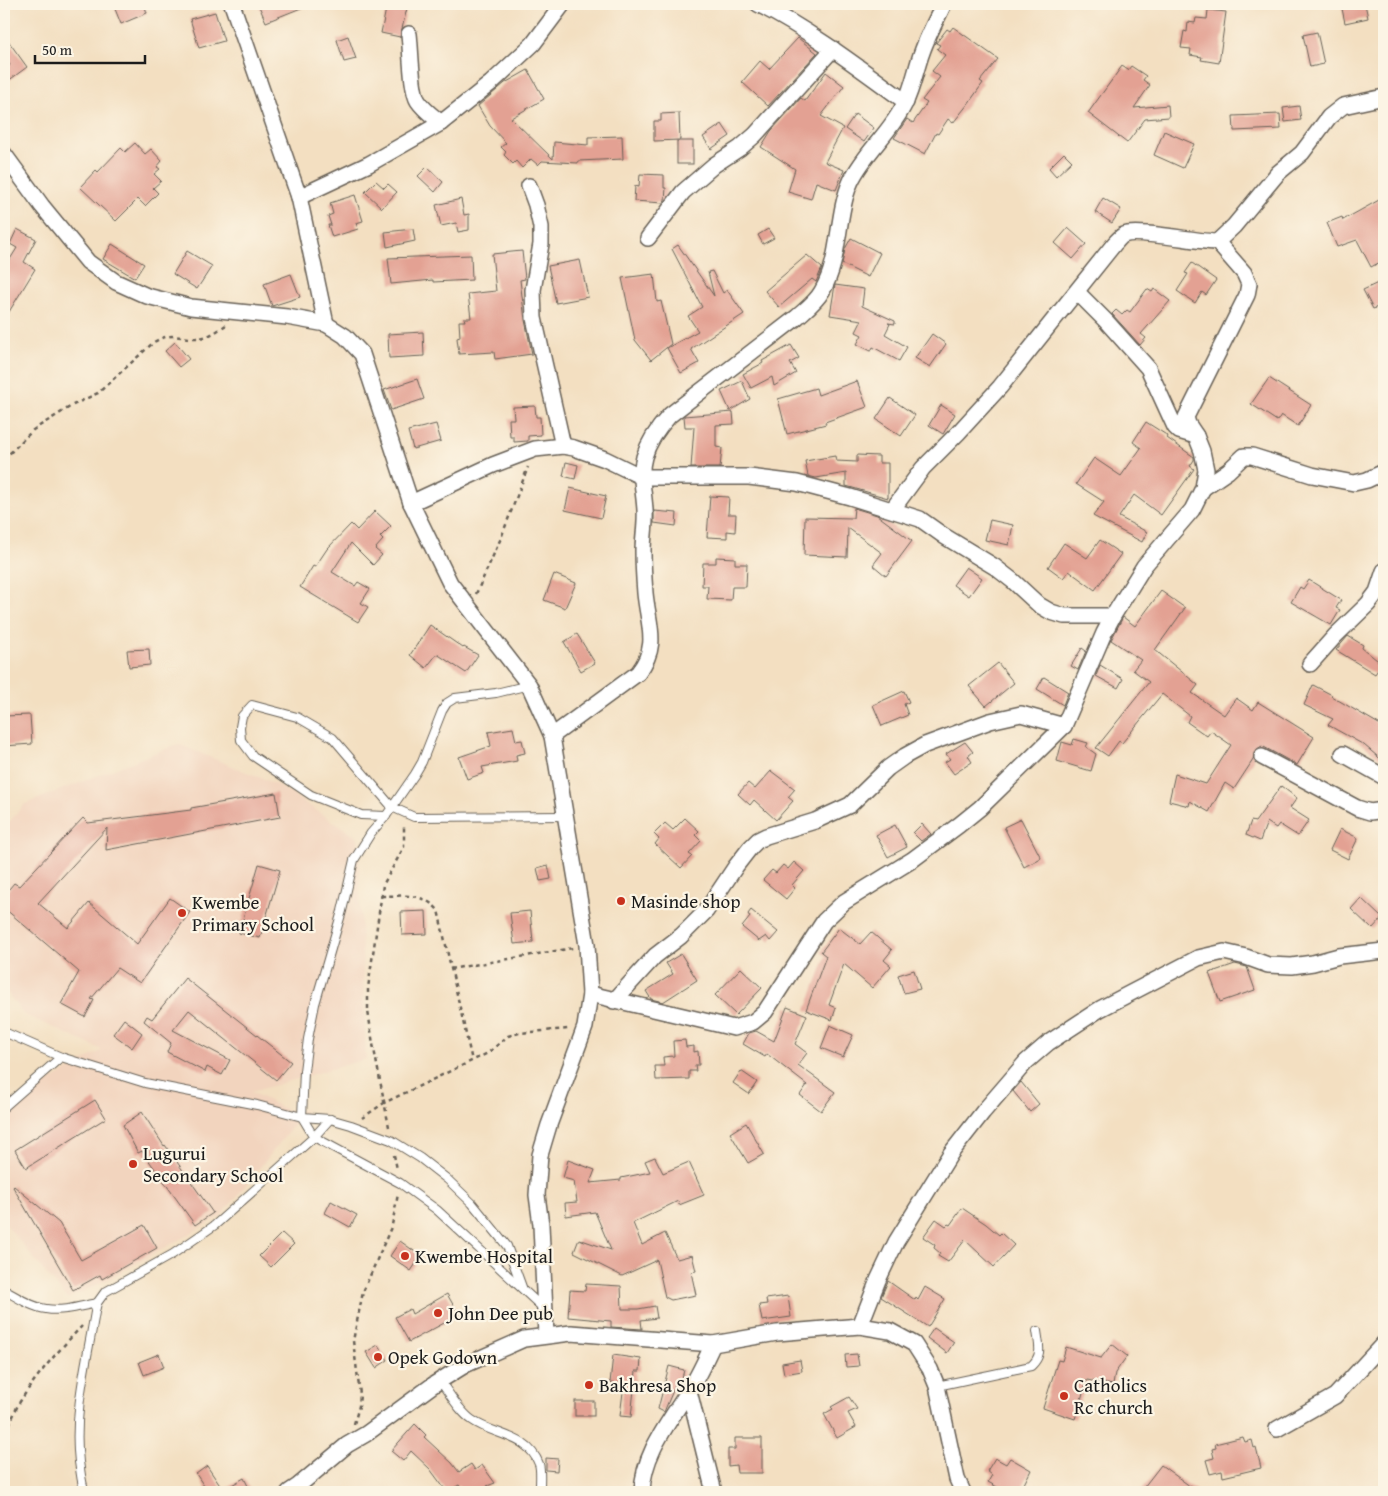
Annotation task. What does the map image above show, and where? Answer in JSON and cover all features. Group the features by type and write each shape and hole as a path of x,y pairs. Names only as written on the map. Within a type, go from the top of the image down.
{"street":[{"path":"232,4 299,198 326,324"},
{"path":"299,198 369,164 442,123 491,83 533,44 562,4"},
{"path":"758,4 833,49 906,102"},
{"path":"552,736 638,672 650,654 652,643 645,592 643,552 645,511 642,476 644,458 649,443 657,429 670,415 796,318 814,303 823,290 830,274 840,222 851,182 861,164 895,120 906,102 928,35 944,4"},
{"path":"409,34 414,89 417,99 426,110 442,123"},
{"path":"648,238 683,192 714,164 740,148 755,135 833,49"},
{"path":"892,510 923,468 1000,387 1115,243 1124,235 1138,233 1201,242 1217,242 1234,226 1278,173 1302,153 1328,117 1343,106 1384,98"},
{"path":"4,154 42,206 88,262 116,282 147,296 191,307 287,317 326,324 346,336 362,354 411,503 450,583 529,685 552,736 587,945 590,994 585,1027 540,1155 537,1195 541,1225 546,1336"},
{"path":"529,186 536,205 541,236 534,290 534,318 563,446"},
{"path":"590,994 734,1028 753,1022 765,1012 824,921 844,902 912,860 973,814 1064,726 1113,616 1144,566 1192,510 1203,488 1206,470 1202,451 1186,417 1247,296 1249,284 1244,273 1217,242"},
{"path":"1077,292 1106,320 1148,368 1175,427 1179,431 1196,436"},
{"path":"411,503 493,465 535,449 563,446 605,459 642,476 749,477 797,483 892,510 920,520 995,567 1051,612 1064,616 1113,616"},
{"path":"1203,488 1228,471 1244,456 1252,456 1312,475 1354,483 1367,480 1384,472"},
{"path":"1310,664 1335,636 1380,592 1384,571"},
{"path":"614,1001 655,956 681,936 706,911 736,866 758,840 815,821 850,805 888,768 904,756 925,745 990,721 1021,714 1064,726"},
{"path":"1343,754 1384,777"},
{"path":"1262,757 1357,808 1370,812 1384,810"},
{"path":"860,1326 878,1280 896,1242 950,1153 1026,1062 1048,1043 1100,1010 1198,958 1224,952 1246,956 1268,965 1292,966 1339,956 1384,951"},
{"path":"289,1492 347,1445 366,1434 440,1381 465,1365 524,1339 571,1333 713,1344 777,1333 860,1326 890,1331 914,1344 930,1370 937,1386 957,1479 963,1492"},
{"path":"1277,1429 1336,1396 1384,1342"},
{"path":"642,1492 648,1459 689,1392 713,1344"},
{"path":"689,1392 714,1492"}],"lane":[{"path":"529,685 455,698 447,703 422,762 354,860 342,911 315,1004 304,1071 302,1117 314,1137 400,1183 437,1210 545,1310"},
{"path":"386,816 361,815 311,795 253,756 241,740 240,727 242,716 252,705 297,717 333,738 392,807 414,817 566,816"},
{"path":"4,1032 62,1056 145,1083 257,1105 302,1117 330,1120 351,1125 391,1140 420,1158 447,1179 472,1203 507,1246 524,1290"},
{"path":"4,1107 62,1056"},
{"path":"85,1492 81,1481 77,1446 78,1411 97,1303 105,1292 173,1254 215,1225 314,1137 330,1120"},
{"path":"4,1290 33,1306 47,1310 62,1310 97,1303"},
{"path":"937,1386 1030,1366 1037,1360 1040,1352 1037,1332"},
{"path":"440,1381 464,1413 472,1420 482,1426 516,1439 532,1452 539,1465 540,1487"}],"path":[{"path":"4,459 33,430 73,405 98,393 163,336 206,337 241,313"},
{"path":"470,609 501,538 535,449"},
{"path":"347,1445 359,1406 360,1394 353,1341 363,1292 392,1225 400,1183 369,1019 368,988 383,885 404,847 406,813"},
{"path":"381,896 418,897 426,899 438,910 472,1061"},
{"path":"450,969 587,945"},
{"path":"351,1125 384,1103 488,1053 508,1036 518,1033 585,1027"},
{"path":"4,1431 12,1421 20,1401 55,1355 95,1312"}],"shaded area":[{"name":"Kwembe Primary School","path":"178,744 278,785 358,838 366,1059 251,1092 291,1112 306,1110 221,1216 113,1277 67,1299 4,1222 4,1108 102,1050 23,1014 4,988 4,828 25,804"}],"building":[{"path":"113,4 144,4 147,13 121,24"},
{"path":"258,4 311,4 266,22"},
{"path":"387,4 408,4 400,37 381,33"},
{"path":"1341,4 1365,4 1368,18 1345,23"},
{"path":"1208,10 1226,12 1219,63 1201,60 1202,57 1190,55 1191,49 1181,48 1184,31 1187,32 1188,22 1195,23 1196,18 1207,19"},
{"path":"215,12 224,41 199,48 190,19"},
{"path":"953,27 998,59 980,81 983,83 953,123 948,119 938,134 936,133 925,154 894,138 907,119 913,123 927,103 922,100 940,77 932,71 945,55 937,49 940,45 936,43 947,29 950,31"},
{"path":"1317,32 1324,64 1310,67 1303,35"},
{"path":"4,35 27,67 4,84 4,69 10,65 4,57"},
{"path":"348,36 356,59 344,62 337,40"},
{"path":"798,38 817,53 768,106 742,82 760,61 769,69"},
{"path":"1122,66 1128,70 1131,66 1146,76 1143,80 1150,85 1134,108 1168,105 1169,117 1145,119 1127,143 1088,113"},
{"path":"528,70 544,99 511,118 553,159 554,142 588,145 588,137 622,136 623,159 578,161 578,163 542,161 538,165 531,159 522,168 516,161 513,164 504,155 506,152 501,147 506,143 490,126 478,106 505,83"},
{"path":"826,72 844,86 821,116 843,128 825,162 844,170 836,190 816,182 811,199 788,192 795,169 761,147 771,131 801,98 805,101"},
{"path":"1299,106 1301,120 1285,122 1283,108"},
{"path":"679,113 680,140 654,141 654,121 661,121 661,114"},
{"path":"855,114 874,128 864,142 845,129"},
{"path":"1280,114 1281,129 1234,131 1233,116"},
{"path":"722,124 730,136 711,149 703,137"},
{"path":"1164,131 1194,144 1183,168 1154,155"},
{"path":"677,141 693,141 693,164 677,164"},
{"path":"135,143 145,154 151,149 162,161 157,167 160,169 154,174 161,181 153,188 158,193 145,206 138,199 116,221 80,187 96,170 98,172 121,148 125,152"},
{"path":"1064,153 1072,161 1056,176 1049,168"},
{"path":"427,167 443,182 435,192 418,176"},
{"path":"640,174 664,175 664,188 666,188 663,203 634,201 635,186 639,187"},
{"path":"376,181 384,188 388,184 397,192 382,208 365,192"},
{"path":"355,195 363,221 356,223 358,229 332,237 328,225 331,225 328,216 333,214 330,203"},
{"path":"1103,198 1121,209 1112,223 1095,212"},
{"path":"461,199 464,215 469,214 469,230 458,232 456,223 441,226 436,205"},
{"path":"1379,200 1384,210 1384,260 1371,267 1357,240 1337,247 1327,223 1342,217 1343,220"},
{"path":"1068,228 1086,244 1073,259 1055,243"},
{"path":"17,229 36,239 24,262 35,269 4,320 4,269 17,248 10,244"},
{"path":"413,229 415,241 387,247 385,232"},
{"path":"768,229 774,238 763,244 758,235"},
{"path":"851,238 880,253 868,277 842,264 845,249"},
{"path":"112,244 144,264 135,278 103,259"},
{"path":"678,245 714,296 708,272 712,271 723,293 727,290 744,314 691,349 699,363 681,373 667,348 698,331 688,316 702,307 672,249"},
{"path":"187,251 212,266 197,289 173,274"},
{"path":"522,251 525,279 520,280 532,354 495,359 494,352 459,354 457,338 460,337 459,321 465,321 464,318 471,318 468,294 496,291 492,254"},
{"path":"471,255 472,280 433,282 433,280 391,284 388,258"},
{"path":"807,255 822,268 816,282 812,279 779,307 765,291"},
{"path":"580,260 588,297 556,303 548,266"},
{"path":"1192,263 1216,280 1206,295 1202,292 1195,303 1177,291 1188,274 1185,273"},
{"path":"291,274 300,297 272,306 264,284"},
{"path":"654,274 657,302 661,301 671,344 651,360 635,340 622,278"},
{"path":"1380,282 1384,291 1384,304 1373,309 1363,290"},
{"path":"835,285 864,289 862,306 895,321 895,324 888,323 890,324 885,334 907,347 899,361 873,347 871,351 857,344 862,335 856,332 862,320 830,315"},
{"path":"1147,289 1152,292 1154,289 1170,301 1141,334 1146,338 1140,345 1112,314 1116,310 1122,315 1127,310 1130,312"},
{"path":"423,332 424,356 389,358 388,334"},
{"path":"932,334 946,344 930,367 915,358"},
{"path":"175,342 189,359 179,367 165,351"},
{"path":"791,345 799,358 790,363 796,373 774,386 772,377 751,388 743,374"},
{"path":"1269,378 1311,405 1298,426 1281,415 1277,421 1251,404"},
{"path":"417,379 424,399 391,410 384,390"},
{"path":"742,381 750,399 730,411 721,391"},
{"path":"857,381 867,407 825,422 826,424 787,434 778,399 816,388 818,395"},
{"path":"890,398 915,415 901,436 876,419"},
{"path":"941,405 955,414 943,434 929,425"},
{"path":"535,406 536,417 540,417 541,435 528,436 528,441 514,442 514,437 510,437 509,419 514,419 513,407"},
{"path":"733,412 734,424 716,425 716,447 722,448 720,468 691,468 694,427 685,427 684,416"},
{"path":"1146,422 1168,436 1167,438 1194,457 1190,466 1194,469 1161,515 1134,495 1119,517 1147,532 1142,542 1093,516 1104,502 1076,484 1094,458 1121,476 1141,448 1133,442"},
{"path":"436,424 441,441 413,449 408,431"},
{"path":"857,455 879,456 879,463 888,463 888,498 846,486 846,473 816,478 808,476 805,461 835,456 836,461 857,462"},
{"path":"566,462 578,465 575,479 563,476"},
{"path":"570,488 606,496 601,518 565,510"},
{"path":"710,496 729,497 728,514 736,514 735,532 727,531 727,538 707,537"},
{"path":"854,508 877,515 912,541 886,576 873,565 882,553 848,528 847,557 804,555 805,517 853,518"},
{"path":"375,511 391,526 380,537 383,540 375,549 382,555 373,565 351,543 332,572 355,586 358,582 370,589 361,603 368,607 358,622 300,587 313,566 315,567 327,549 351,524 357,530"},
{"path":"654,511 677,513 676,526 654,523"},
{"path":"990,520 1013,525 1009,545 985,540"},
{"path":"1100,540 1121,554 1095,590 1069,571 1063,578 1048,567 1064,543 1087,558"},
{"path":"716,557 735,558 735,564 747,564 746,587 732,587 731,600 707,599 708,586 702,586 703,563 716,563"},
{"path":"966,567 982,578 969,596 953,585"},
{"path":"554,574 576,583 565,608 544,600"},
{"path":"1309,580 1341,600 1336,608 1340,610 1331,625 1291,602 1300,587 1303,589"},
{"path":"1161,591 1185,608 1155,650 1198,685 1192,693 1224,715 1236,698 1253,710 1258,702 1314,737 1297,765 1262,746 1257,749 1253,760 1234,789 1225,783 1209,812 1190,801 1189,806 1169,801 1175,774 1206,784 1231,745 1211,731 1207,736 1187,722 1190,716 1162,694 1122,743 1119,741 1108,756 1096,748 1149,682 1133,670 1141,660 1111,640 1123,617 1135,626"},
{"path":"430,625 463,648 478,655 466,673 437,654 426,668 410,655"},
{"path":"577,634 595,663 581,671 564,642"},
{"path":"1348,636 1363,645 1362,648 1382,664 1375,674 1336,650"},
{"path":"1082,648 1086,651 1078,670 1071,666"},
{"path":"149,649 150,665 129,667 127,650"},
{"path":"998,663 1014,683 986,706 969,686"},
{"path":"1100,665 1123,679 1118,688 1096,676"},
{"path":"1044,677 1068,692 1063,705 1037,689"},
{"path":"1313,685 1384,727 1384,762 1364,745 1328,725 1333,719 1304,705"},
{"path":"904,691 909,702 904,704 908,715 882,726 873,705"},
{"path":"30,715 32,744 4,746 4,716"},
{"path":"513,728 516,741 522,740 525,753 516,755 517,761 482,767 484,773 467,779 459,757 491,746 488,732"},
{"path":"1074,739 1088,743 1086,747 1096,754 1091,771 1057,761 1062,742 1072,745"},
{"path":"965,742 973,752 968,756 972,762 954,774 945,762 950,759 946,754"},
{"path":"771,771 795,789 788,797 793,801 776,820 754,800 750,805 738,794 748,783 755,789"},
{"path":"1281,786 1297,798 1290,808 1309,820 1298,836 1279,824 1276,828 1267,822 1260,841 1246,835 1251,821 1255,822"},
{"path":"276,793 280,817 106,850 107,828 38,903 68,928 89,903 137,944 170,898 190,912 140,983 117,968 91,999 94,1000 85,1017 61,1004 79,972 4,908 4,895 14,883 19,886 83,818 88,823 191,810 191,808"},
{"path":"685,818 699,831 695,835 701,841 689,854 692,856 681,868 655,844 659,839 654,834 665,823 673,830"},
{"path":"1021,819 1041,858 1024,867 1004,827"},
{"path":"922,824 931,834 921,841 913,833"},
{"path":"895,825 907,847 888,857 876,835"},
{"path":"1340,829 1358,838 1348,859 1330,850"},
{"path":"794,862 804,871 792,885 795,888 786,899 763,880 772,870 776,873 783,865 788,869"},
{"path":"259,864 280,870 260,938 239,933"},
{"path":"548,865 551,879 540,881 537,868"},
{"path":"1361,898 1382,918 1372,929 1351,909"},
{"path":"751,910 778,932 770,941 766,936 759,941 742,927 750,917 748,914"},
{"path":"426,911 427,934 402,935 401,912"},
{"path":"530,911 533,942 514,944 510,913"},
{"path":"839,928 860,944 871,932 892,950 884,960 891,966 872,988 844,964 829,1005 836,1008 832,1020 806,1010 826,956 821,952"},
{"path":"681,954 697,980 663,1002 651,999 646,991 673,974 666,963"},
{"path":"1235,964 1247,967 1255,990 1220,1002 1209,973"},
{"path":"741,968 762,988 736,1015 715,995"},
{"path":"914,970 920,989 904,993 898,975"},
{"path":"185,978 291,1062 276,1080 189,1010 173,1030 230,1060 222,1075 207,1067 205,1072 167,1052 171,1043 144,1021 147,1016 152,1019"},
{"path":"787,1007 807,1015 795,1044 807,1053 798,1065 835,1092 821,1111 800,1095 807,1085 767,1054 765,1057 743,1044 749,1033 756,1031 774,1041"},
{"path":"124,1019 142,1033 132,1048 113,1034"},
{"path":"830,1025 853,1035 843,1057 821,1048"},
{"path":"685,1040 686,1047 694,1046 694,1052 698,1051 699,1065 695,1065 696,1071 689,1071 689,1079 656,1080 655,1066 664,1066 663,1057 674,1056 673,1041"},
{"path":"741,1071 757,1082 749,1094 733,1083"},
{"path":"1021,1082 1039,1104 1030,1112 1013,1091"},
{"path":"95,1100 106,1118 26,1168 15,1150"},
{"path":"142,1112 164,1146 213,1213 195,1225 142,1151 138,1153 123,1125"},
{"path":"746,1123 764,1154 748,1163 730,1133"},
{"path":"655,1157 663,1173 689,1162 704,1195 679,1205 678,1201 633,1223 642,1245 665,1233 677,1259 692,1255 696,1271 691,1272 696,1295 671,1300 665,1297 657,1260 622,1276 574,1252 579,1239 611,1250 595,1212 566,1216 565,1203 577,1202 574,1181 563,1178 568,1160 595,1170 590,1183 621,1180 621,1178 650,1172 645,1161"},
{"path":"14,1186 59,1223 81,1260 144,1225 157,1248 102,1279 100,1275 73,1290"},
{"path":"331,1201 357,1215 350,1227 325,1213"},
{"path":"962,1208 999,1235 1001,1233 1014,1245 994,1267 965,1240 948,1262 938,1256 940,1253 934,1248 935,1245 923,1237 936,1219 946,1226 950,1225"},
{"path":"282,1233 294,1244 271,1267 259,1256"},
{"name":"Kwembe Hospital","path":"400,1241 421,1256 411,1271 390,1256"},
{"path":"888,1281 915,1300 916,1298 918,1300 925,1287 945,1299 928,1327 881,1297"},
{"path":"586,1284 621,1286 622,1309 655,1306 657,1318 641,1320 642,1329 611,1327 611,1321 568,1317 570,1290 585,1291"},
{"path":"447,1294 459,1315 409,1342 395,1317 410,1309 412,1314"},
{"path":"788,1296 791,1317 762,1321 759,1305 767,1304 766,1299"},
{"path":"934,1328 954,1342 947,1353 927,1338"},
{"path":"1112,1344 1127,1356 1115,1373 1113,1385 1087,1380 1075,1419 1043,1408 1058,1360 1062,1361 1066,1347 1101,1358"},
{"name":"Opek Godown","path":"378,1345 388,1360 376,1368 366,1352"},
{"path":"159,1354 164,1367 144,1375 139,1362"},
{"path":"857,1354 859,1366 846,1367 845,1355"},
{"path":"613,1355 641,1359 640,1371 636,1371 631,1417 620,1416 624,1384 610,1383"},
{"path":"800,1360 802,1371 784,1374 782,1363"},
{"path":"669,1366 684,1370 681,1382 677,1381 664,1412 658,1409"},
{"path":"849,1397 857,1409 848,1413 856,1427 837,1438 824,1414 833,1409 831,1407"},
{"path":"575,1401 594,1401 594,1416 575,1416"},
{"path":"415,1424 426,1435 424,1437 459,1472 471,1464 475,1470 482,1465 495,1483 487,1486 492,1492 464,1492 459,1485 447,1492 430,1469 411,1451 403,1461 391,1451"},
{"path":"1243,1437 1245,1442 1252,1440 1254,1448 1256,1447 1261,1468 1223,1477 1222,1471 1210,1474 1206,1460 1214,1458 1212,1449 1216,1448 1215,1444"},
{"path":"735,1438 762,1438 762,1473 737,1473 736,1465 728,1466 728,1449 735,1449"},
{"path":"546,1458 558,1459 557,1471 546,1470"},
{"path":"995,1458 1006,1464 1010,1458 1031,1470 1020,1492 1012,1487 1009,1492 1006,1492 988,1482 992,1475 987,1471"},
{"path":"1161,1465 1172,1473 1198,1492 1140,1492"},
{"path":"207,1466 223,1490 244,1478 251,1492 208,1492 196,1474"}],"place":[{"name":"Masinde shop","path":"621,901"},
{"name":"Kwembe Primary School","path":"182,913"},
{"name":"Lugurui Secondary School","path":"133,1164"},
{"name":"Kwembe Hospital","path":"405,1256"},
{"name":"John Dee pub","path":"438,1313"},
{"name":"Opek Godown","path":"378,1357"},
{"name":"Bakhresa Shop","path":"589,1385"},
{"name":"Catholics Rc church","path":"1064,1396"}]}
